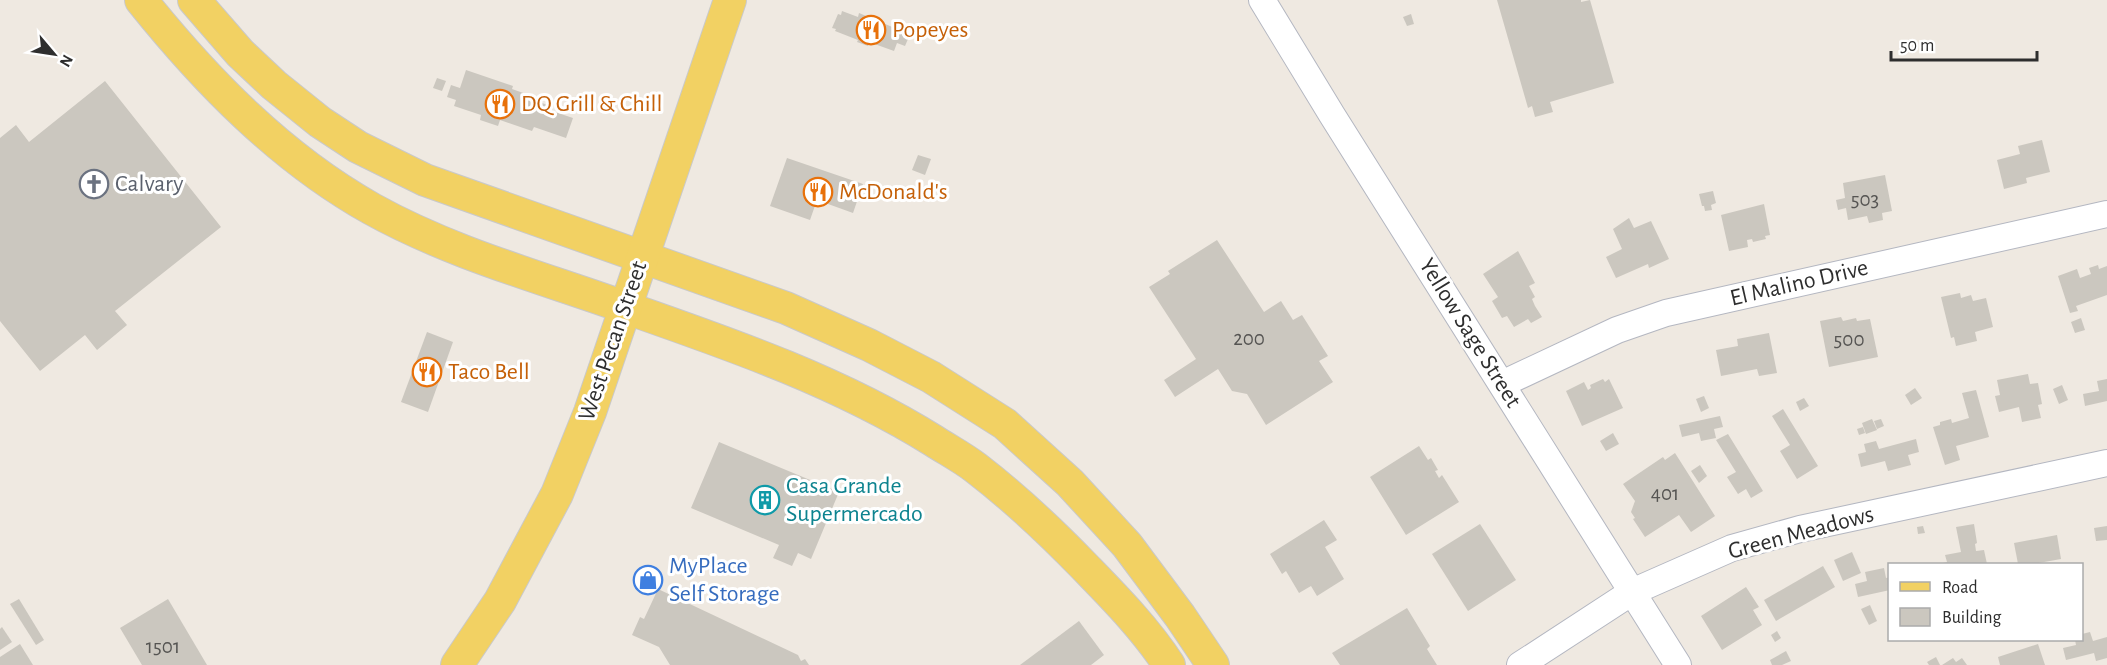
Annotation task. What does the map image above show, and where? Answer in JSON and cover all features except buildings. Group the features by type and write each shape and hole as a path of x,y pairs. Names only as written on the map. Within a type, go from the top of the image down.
{"main road":[{"path":"141,0 175,43 222,93 299,160 372,209 466,252 764,357 856,397 905,423 975,467 1037,518 1104,586 1157,646 1169,665"},
{"path":"194,0 240,53 321,122 358,147 425,180 786,308 869,345 931,377 1005,424 1070,483 1126,545 1180,616 1213,665"},
{"name":"West Pecan Street","path":"458,665 500,601 557,494 590,412 730,0"},
{"path":"299,160 321,122"},
{"path":"1037,518 1070,483"}],"street":[{"name":"Yellow Sage Street","path":"1262,0 1678,665"},
{"name":"El Malino Drive","path":"1502,384 1617,330 1666,313 2107,214"},
{"name":"Green Meadows","path":"1520,665 1632,592 1732,549 1800,529 2107,463"}],"place":[{"name":"Popeyes","path":"871,30"},
{"name":"DQ Grill & Chill","path":"500,104"},
{"name":"Calvary","path":"94,184"},
{"name":"McDonald's","path":"818,192"},
{"name":"Taco Bell","path":"427,372"},
{"name":"Casa Grande Supermercado","path":"765,500"},
{"name":"MyPlace Self Storage","path":"648,580"}]}
